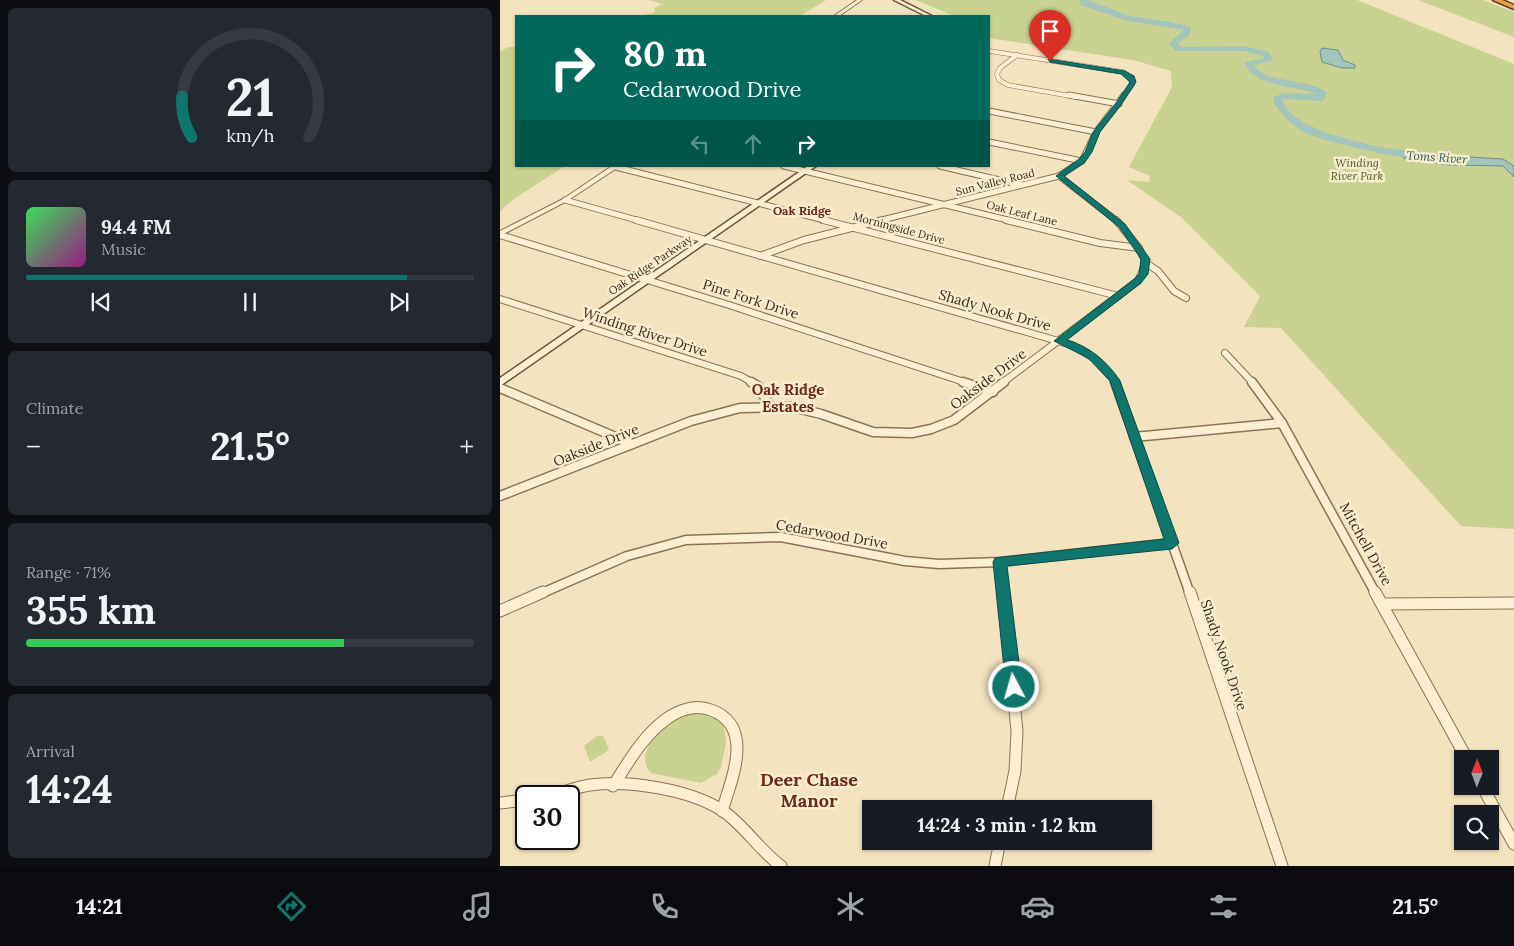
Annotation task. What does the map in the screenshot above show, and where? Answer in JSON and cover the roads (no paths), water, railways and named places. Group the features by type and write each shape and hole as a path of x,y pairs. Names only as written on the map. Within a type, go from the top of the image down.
{"highway":[{"path":"1496,0 1514,7"}],"main road":[{"path":"896,0 927,15"},
{"name":"Oak Ridge Parkway","path":"500,383 810,169"}],"street":[{"path":"838,15 860,0"},
{"name":"Sun Valley Road","path":"760,256 804,240 1060,176 1082,161 1096,132 1132,85 1132,78 1125,73 990,51"},
{"path":"1017,56 1000,68 997,74 999,80 1008,85 1119,104"},
{"path":"990,111 1096,132"},
{"path":"990,142 1082,161"},
{"path":"500,234 565,200 617,167"},
{"name":"Morningside Drive","path":"617,167 1118,296"},
{"name":"Oak Leaf Lane","path":"793,167 810,169 1100,243 1139,248"},
{"path":"944,167 1024,185"},
{"path":"1060,176 1122,225 1139,248 1146,264 1158,270 1174,291 1186,298"},
{"name":"Shady Nook Drive","path":"565,200 1072,345 1091,356 1107,370 1115,381 1282,866"},
{"name":"Pine Fork Drive","path":"500,234 993,392"},
{"name":"Oakside Drive","path":"500,496 717,412 770,407 792,408 821,414 873,432 912,433 931,429 954,420 1138,281 1143,274 1146,264"},
{"name":"Winding River Drive","path":"500,299 741,376 759,387 770,407"},
{"name":"Mitchell Drive","path":"1225,354 1254,384 1282,423 1462,750"},
{"path":"500,388 632,444"},
{"path":"1134,437 1282,423"},
{"name":"Cedarwood Drive","path":"500,611 627,556 686,540 782,537 905,561 940,564 1000,562 1172,543"},
{"path":"1000,562 1017,731 1015,771 1009,800"},
{"path":"1382,604 1514,604"},
{"path":"613,786 634,754 663,721 690,707 708,708 723,715 733,726 736,741 731,781 722,811"},
{"path":"580,788 590,785 648,787 697,798 722,811 742,828 770,859 781,866"},
{"path":"1487,795 1514,844"},
{"path":"500,803 515,801"},
{"path":"995,866 998,850"}],"water":[{"path":"1322,48 1338,50 1343,60 1355,65 1355,68 1342,68 1322,62 1320,52"},
{"path":"1405,153 1503,159 1514,166 1514,177 1503,166 1448,165 1403,158"}],"waterway":[{"name":"Toms River","path":"1084,0 1084,3 1127,18 1171,24 1188,29 1187,33 1173,43 1178,49 1233,48 1266,54 1269,59 1249,64 1252,70 1268,78 1314,89 1322,93 1321,98 1279,97 1278,102 1287,115 1311,132 1389,152 1427,157"}],"district":[{"name":"Oak Ridge","path":"802,210"},
{"name":"Oak Ridge Estates","path":"788,398"},
{"name":"Deer Chase Manor","path":"809,790"}],"park label":[{"name":"Winding River Park","path":"1357,169"}]}
